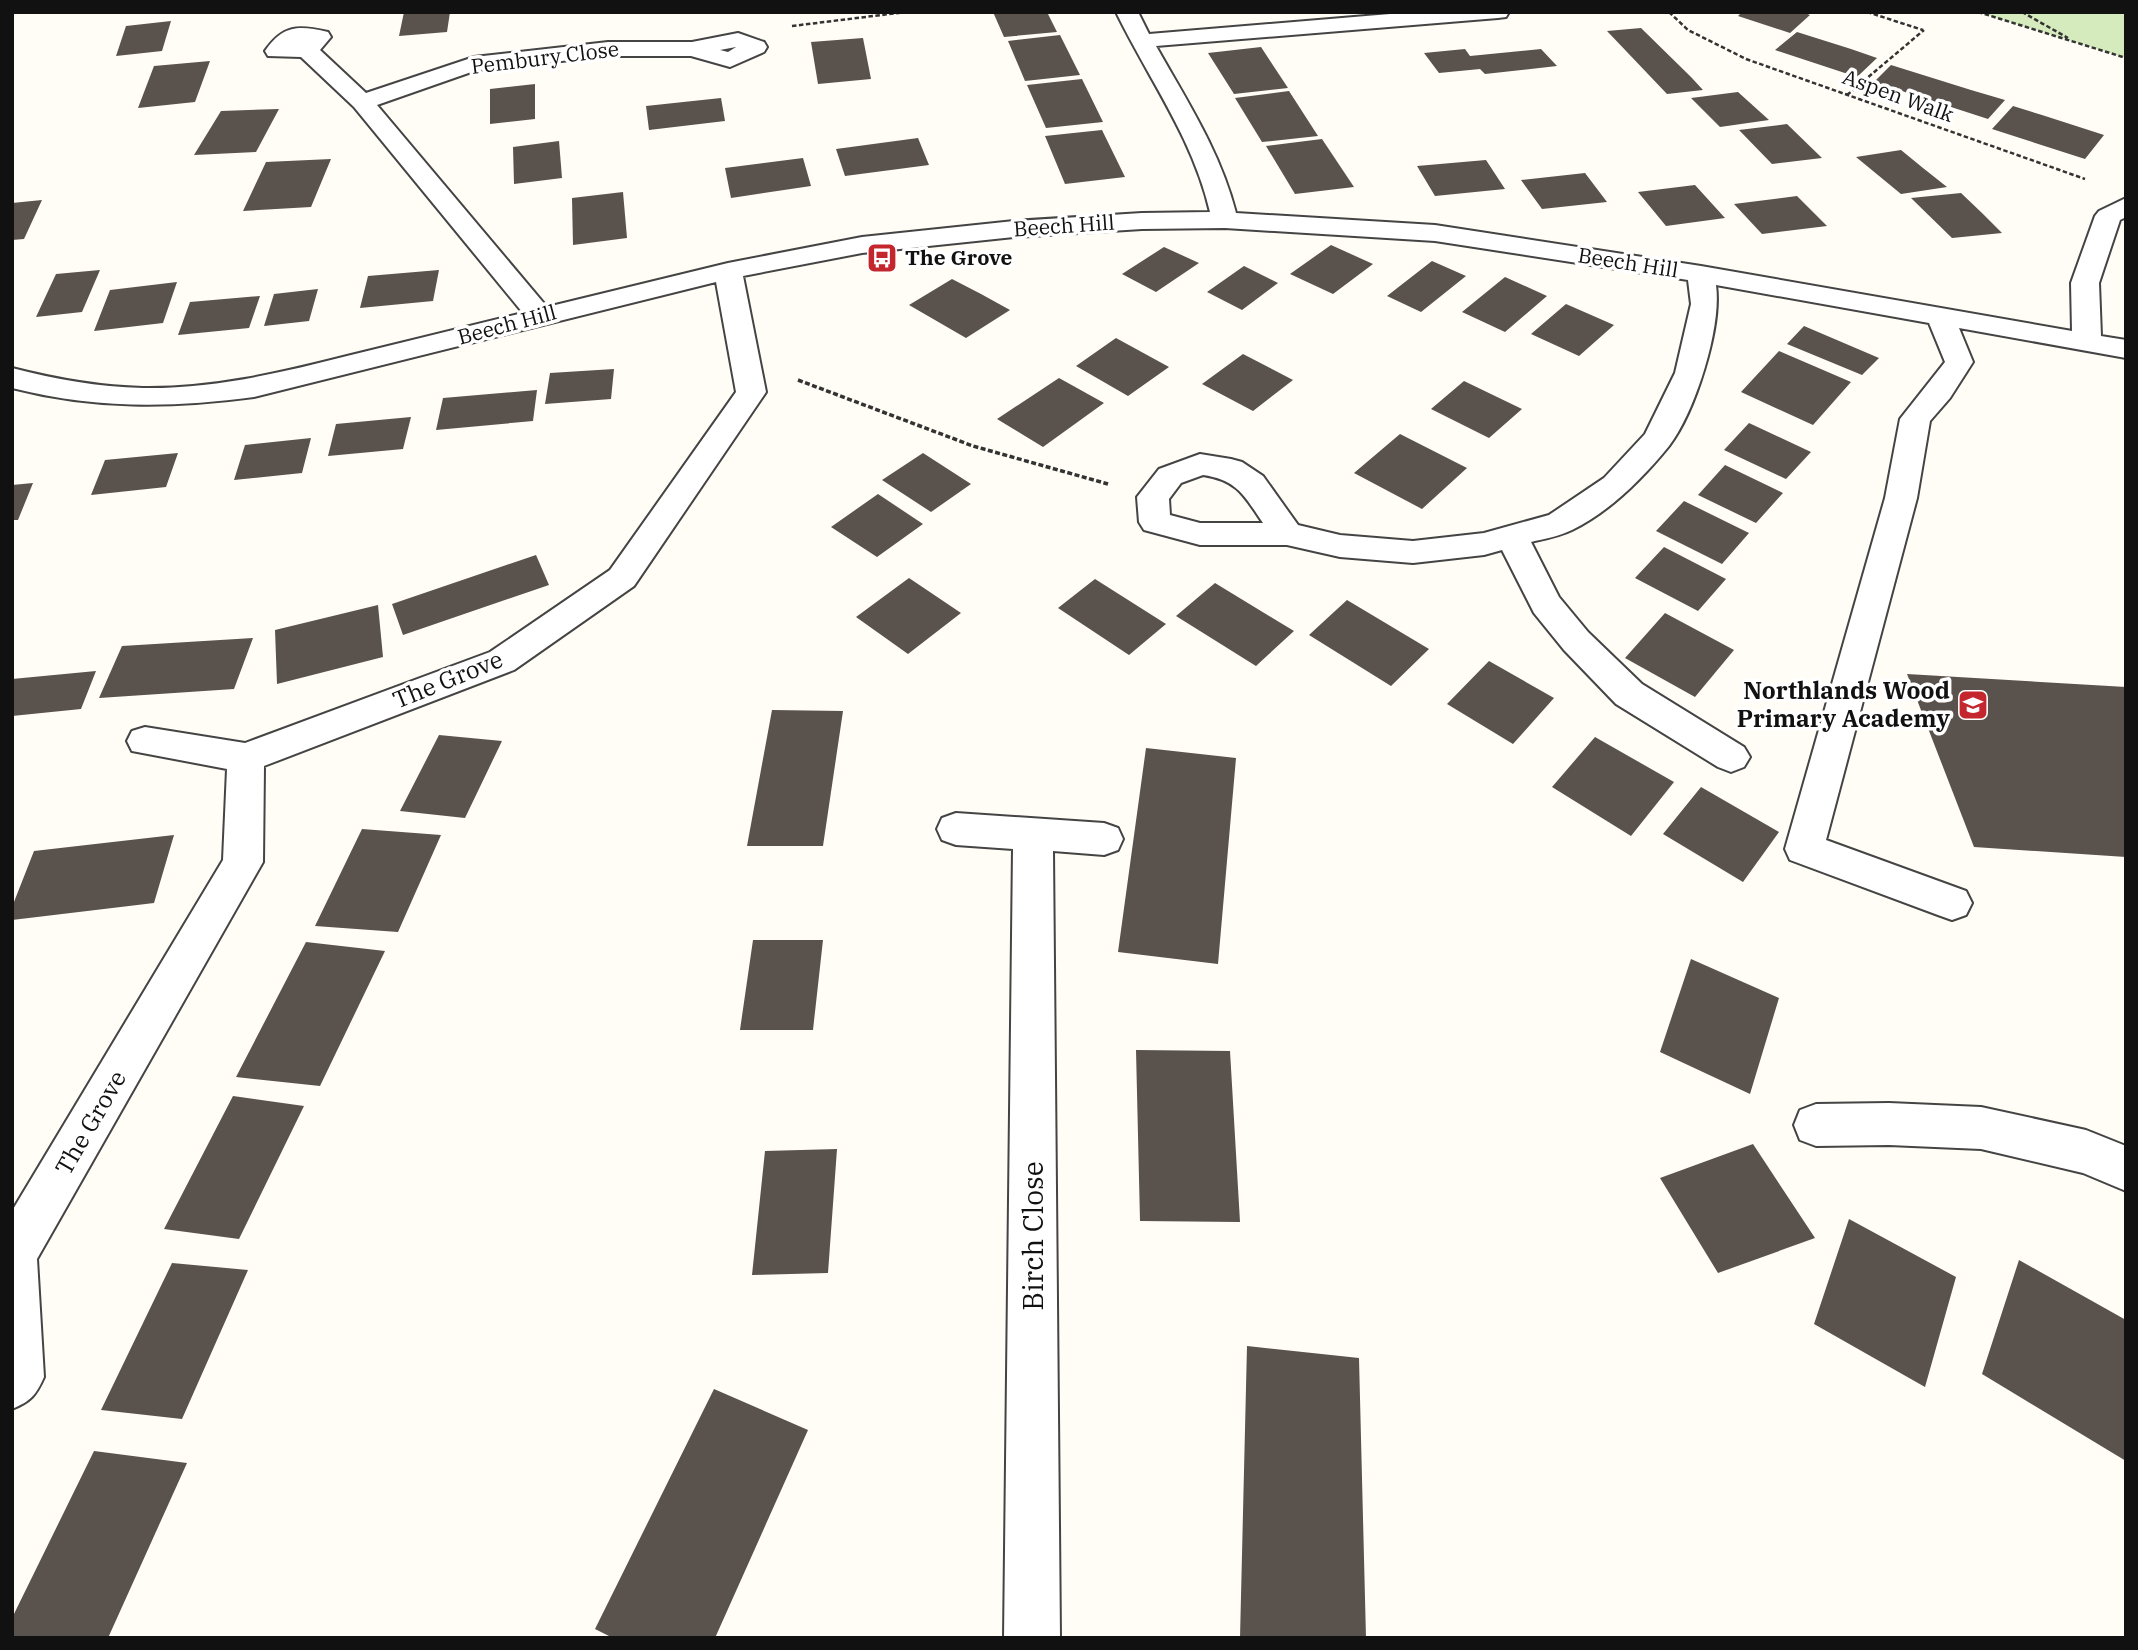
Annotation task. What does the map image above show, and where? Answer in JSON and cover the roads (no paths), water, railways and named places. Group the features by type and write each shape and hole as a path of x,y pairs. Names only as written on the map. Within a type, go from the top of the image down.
{"street":[{"path":"1127,12 1140,41 1180,107 1214,177 1225,220"},
{"path":"1140,41 1333,19 1498,12"},
{"name":"Pembury Close","path":"362,103 474,64 608,49 692,49 738,40"},
{"path":"307,50 362,103 539,315"},
{"path":"2087,343 2085,284 2108,216 2126,206"},
{"name":"Beech Hill","path":"12,377 19,382 76,393 132,398 192,396 254,388 539,315 728,271 862,245 1014,229 1142,221 1225,220 1435,233 1702,274 2126,349"},
{"name":"The Grove","path":"12,1384 19,1377 13,1256 243,862 246,758 502,661 622,578 751,391 728,271"},
{"path":"1287,534 1252,483 1231,469 1200,464 1170,476 1153,497 1155,522 1200,534 1287,534 1340,546 1413,552 1484,544 1560,523 1615,485 1658,439 1690,373 1705,304 1702,274"},
{"path":"1940,316 1959,362 1940,391 1915,419 1901,498 1804,849 1952,904"},
{"path":"1512,537 1546,604 1576,641 1629,694 1731,757"},
{"path":"145,741 246,758"},
{"path":"956,829 1104,839"},
{"name":"Birch Close","path":"1032,1638 1033,834"},
{"path":"1816,1125 1889,1124 1981,1128 2086,1152 2126,1169"}],"place":[{"name":"The Grove","path":"882,258"},
{"name":"Northlands Wood Primary Academy","path":"1973,705"}]}
